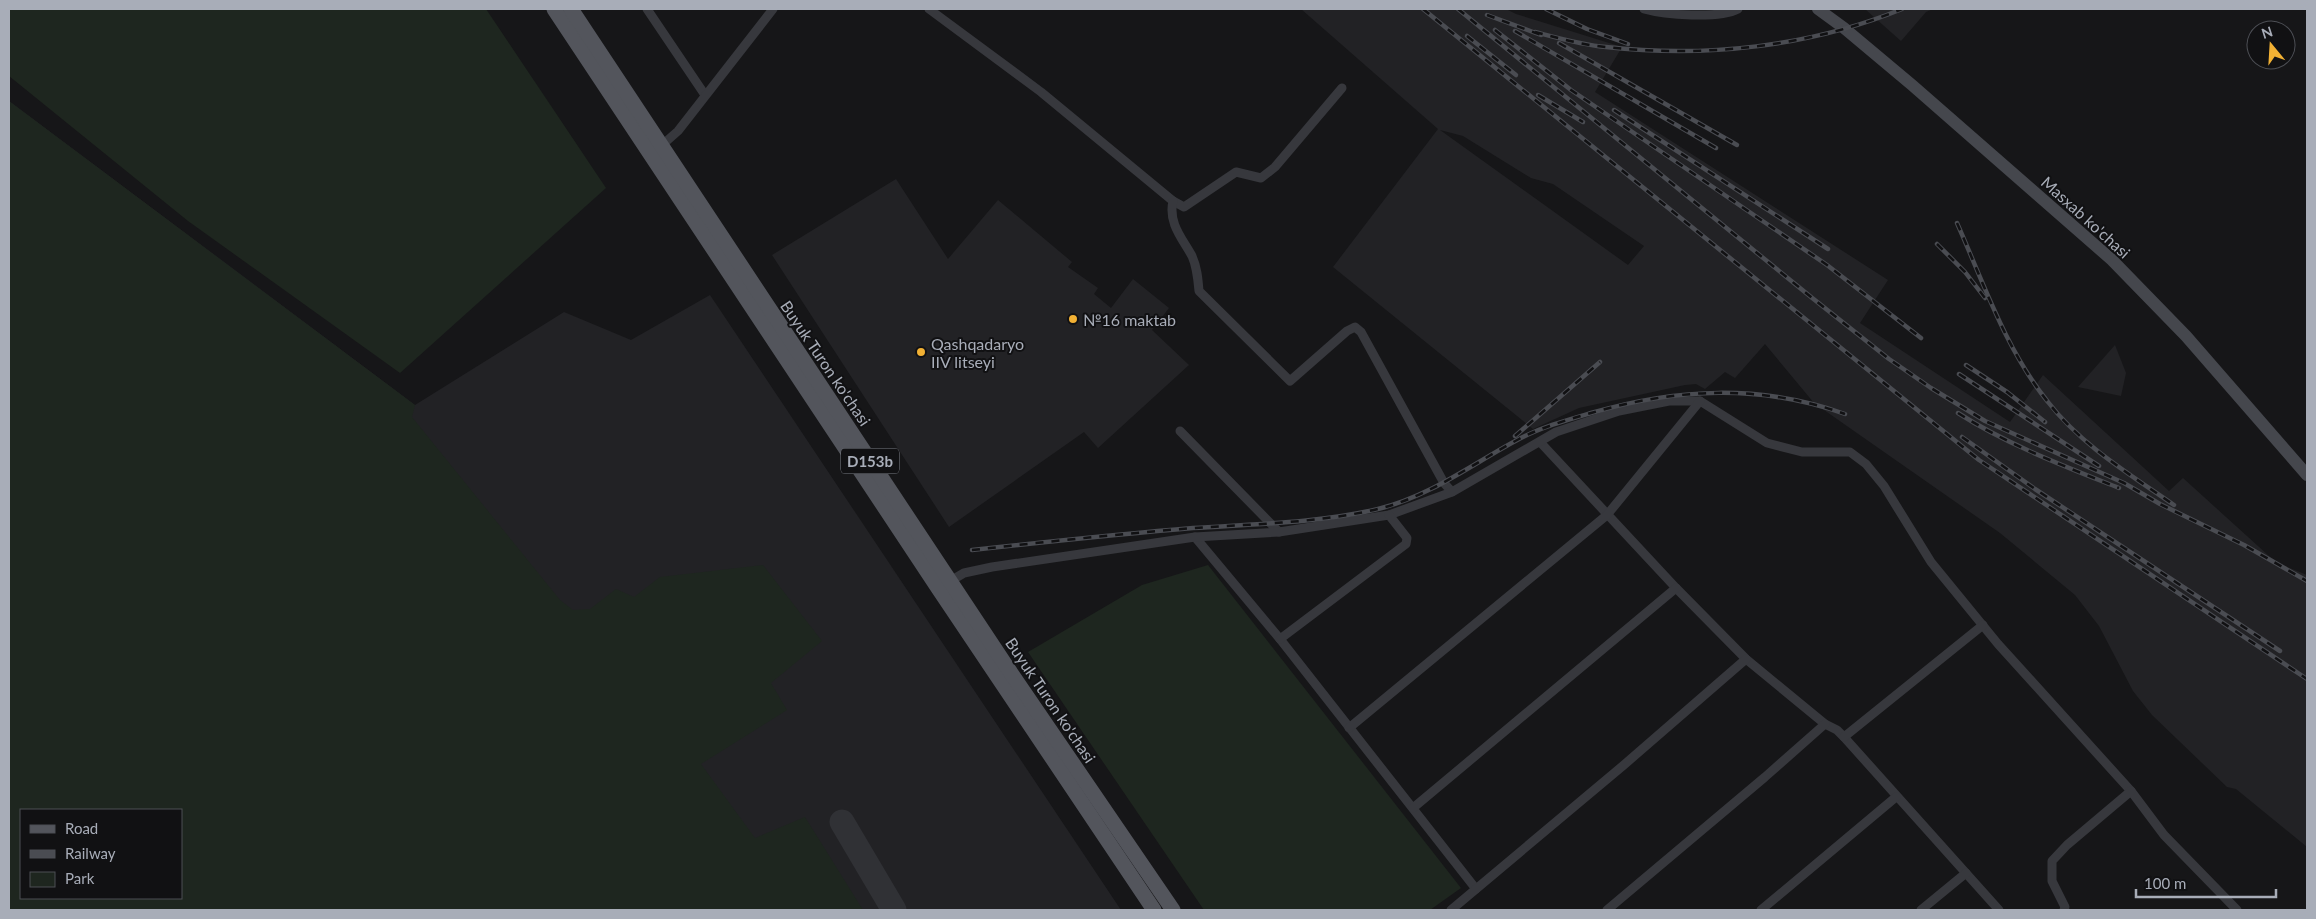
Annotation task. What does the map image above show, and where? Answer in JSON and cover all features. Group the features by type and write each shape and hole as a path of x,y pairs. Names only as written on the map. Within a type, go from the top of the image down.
{"main road":[{"name":"Buyuk Turon ko'chasi","path":"554,9 944,584 1172,910"},
{"name":"Buyuk Turon ko'chasi","path":"570,9 661,146 1154,910"},
{"name":"Masxab ko'chasi","path":"1818,9 1889,66 2112,260 2186,336 2307,475"}],"street":[{"path":"647,9 706,95"},
{"path":"661,146 678,131 773,9"},
{"path":"929,9 1041,92 1173,202 1184,207 1236,172 1261,178 1275,167 1342,88"},
{"path":"1644,9 1687,15 1730,13 1738,9"},
{"path":"1173,202 1171,212 1173,222 1192,258 1198,274 1199,291 1290,381 1347,330 1355,327 1361,332 1444,483 1452,492"},
{"path":"944,584 973,570 1195,537 1279,532 1389,515 1452,492 1556,432 1619,412 1669,401 1700,401 1767,443 1802,452 1850,452 1866,464 1884,486 1931,562 1983,625 2131,791 2164,834 2236,910"},
{"path":"1349,728 1607,515 1700,401"},
{"path":"1180,431 1279,532"},
{"path":"1540,442 1676,588 1746,659 1824,724 1837,730 1844,737 1999,910"},
{"path":"1280,639 1406,544 1407,538 1389,515"},
{"path":"1195,537 1280,639 1476,889"},
{"path":"1413,808 1676,588"},
{"path":"1844,737 1983,625"},
{"path":"1451,910 1625,764 1746,659"},
{"path":"1607,910 1765,777 1824,724"},
{"path":"2064,910 2052,881 2052,861 2067,845 2131,791"},
{"path":"1762,910 1896,796"},
{"path":"1921,910 1966,873"}],"shaded area":[{"path":"1301,9 1506,9 1516,14 1622,47 1595,92 1888,280 1860,323 2010,422 2043,375 2169,491 2183,478 2269,556 2280,564 2307,575 2307,847 2236,789 2227,787 2152,715 2133,691 2099,626 2075,595 2000,533 1814,403 1765,344 1735,378 1725,372 1705,389 1696,384 1685,385 1579,408 1533,429 1333,267 1438,129","holes":["1440,130 1463,136 1531,178 1553,184 1644,246 1628,265"]},
{"path":"1865,9 1933,9 1926,12 1901,41"},
{"path":"9,101 415,405 564,312 631,340 710,295 1121,910 9,910"},
{"name":"Qashqadaryo IIV litseyi","path":"896,179 948,259 998,200 1072,262 1068,267 1098,288 1094,294 1111,308 1133,279 1169,308 1152,330 1189,365 1098,448 1084,432 949,527 772,255"},
{"path":"2115,345 2126,373 2121,396 2078,387"}],"green space":[{"path":"9,9 486,9 606,188 400,373 188,221 9,76"},
{"path":"9,101 415,405 412,417 560,600 573,610 590,609 616,589 634,597 660,577 763,565 822,641 771,683 787,710 701,764 755,838 805,817 863,910 9,910"},
{"path":"1208,565 1461,888 1430,910 1204,910 1028,652 1142,585"}],"taxiway":[{"path":"842,822 894,910"}],"railway":[{"path":"1423,9 1979,460 2307,679"},
{"path":"1458,9 1811,297 1889,359 1931,388 1985,421 2124,483 2160,504 2244,545 2307,581"},
{"path":"1546,9 1587,29 1628,44"},
{"path":"1535,32 1579,43 1606,47 1643,50 1719,50 1794,41 1830,33 1902,9"},
{"path":"1487,15 1541,35"},
{"path":"1495,30 1571,90 1827,265 1921,338"},
{"path":"1515,31 1716,148"},
{"path":"1467,36 1516,75"},
{"path":"1559,43 1737,145"},
{"path":"1538,95 1583,122"},
{"path":"1614,110 1828,249"},
{"path":"1957,223 2008,339 2033,382 2048,402 2061,418 2091,446 2174,505"},
{"path":"1937,244 1965,272 1985,298"},
{"path":"1515,436 1600,362"},
{"path":"1966,365 2007,392 2045,422"},
{"path":"1959,374 2099,466"},
{"path":"972,550 1165,530 1309,520 1378,509 1434,488 1519,439 1537,431 1591,413 1655,398 1687,394 1750,394 1813,404 1845,414"},
{"path":"1958,413 2016,445 2119,488"},
{"path":"1962,437 2035,489 2280,651"}],"place":[{"name":"№16 maktab","path":"1073,319"},
{"name":"Qashqadaryo IIV litseyi","path":"921,352"}]}
